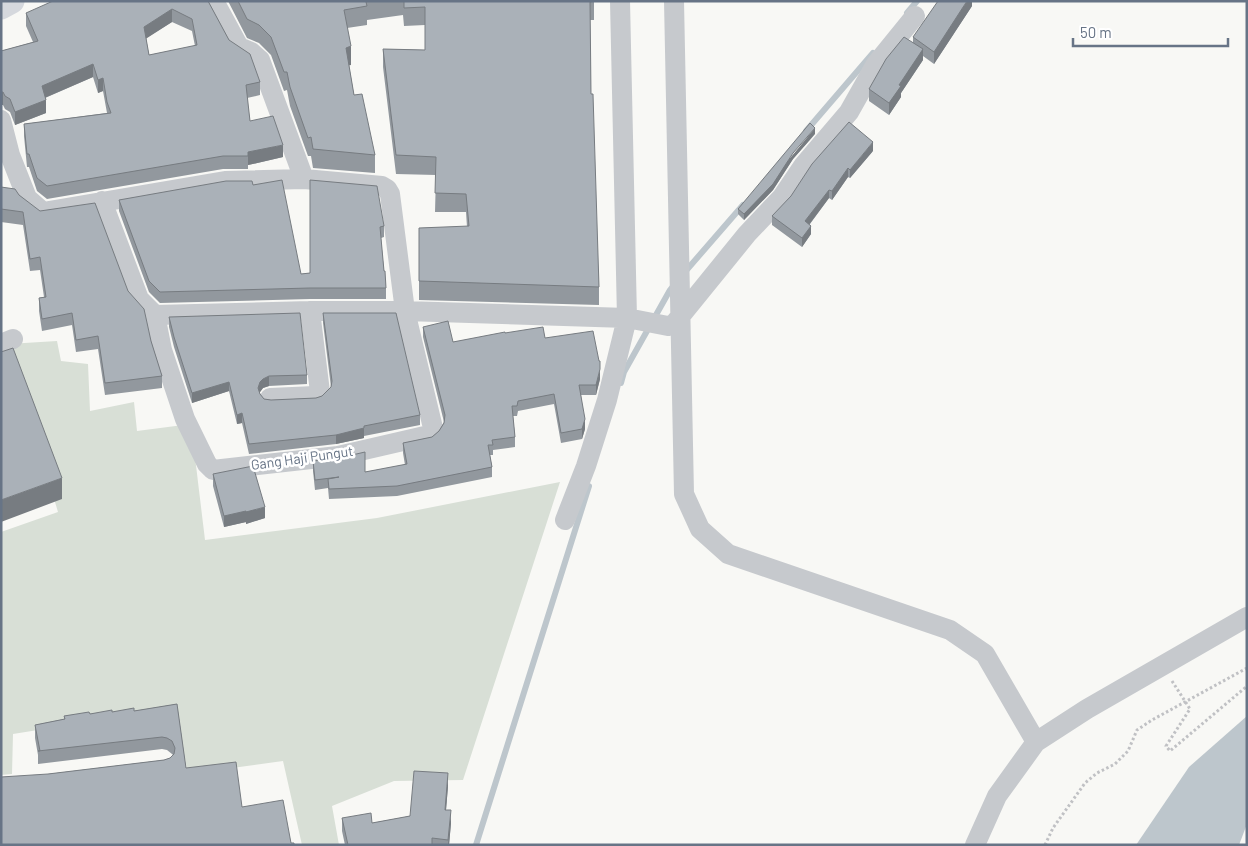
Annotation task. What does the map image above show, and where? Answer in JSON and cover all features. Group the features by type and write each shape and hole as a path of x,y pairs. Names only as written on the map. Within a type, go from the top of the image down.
{"main road":[{"path":"1,7 12,1"}],"street":[{"path":"214,1 238,47 251,52 260,60 304,179"},
{"path":"565,520 586,466 632,319 620,1"},
{"path":"674,1 684,494 700,529 728,554 950,630 985,654 1036,742"},
{"path":"102,201 139,299 155,315 310,311 405,311 632,319 668,326 674,324 747,234 782,196 802,166 849,112 876,64 915,16"},
{"name":"Gang Haji Pungut","path":"1,120 10,155 27,198 43,212 225,181 304,179 382,186 387,189 390,194 405,311 433,428 429,435 338,456 213,470 185,419 162,350 155,315"},
{"path":"270,398 315,396 320,392 310,311"},
{"path":"975,845 997,796 1036,742 1087,709 1247,617"}],"path":[{"path":"1162,666 1190,710 1166,746 1170,751 1247,688"},
{"path":"1045,845 1053,828 1085,783 1097,773 1115,764 1128,751 1137,730 1185,701 1247,668"}],"shaded area":[{"path":"57,341 61,361 88,364 90,411 134,402 137,431 191,424 205,540 377,518 560,482 463,780 394,781 332,806 339,845 302,845 283,761 188,774 175,708 13,734 12,774 1,775 1,532 58,512 8,344"},
{"path":"1247,716 1247,824 1239,845 1136,845 1189,767"}],"building":[{"path":"53,1 208,1 229,40 250,54 260,82 246,85 250,121 273,116 283,145 248,152 248,156 223,156 47,186 37,178 29,154 27,154 24,124 111,113 103,78 98,80 93,64 42,86 46,100 15,112 10,99 1,92 1,51 38,41 26,13","holes":["172,9 192,19 197,45 149,55 144,27"]},
{"path":"238,1 369,1 366,2 367,6 344,10 351,46 346,48 354,95 362,94 375,155 313,149 311,137 308,138 290,87 287,72 284,72 271,37 259,25 247,19"},
{"path":"404,1 594,1 590,2 591,94 593,94 599,287 419,281 419,228 469,226 466,194 435,193 436,157 396,155 383,49 425,50 425,7 404,8"},
{"path":"938,1 967,1 934,52 913,37"},
{"path":"904,37 923,49 889,103 869,89 886,59"},
{"path":"849,122 873,142 850,170 848,168 832,191 829,190 805,221 811,226 802,238 772,216 791,196 812,164"},
{"path":"810,123 815,128 793,153 773,184 744,214 738,209"},
{"path":"282,180 301,274 310,273 310,180 377,186 384,226 380,227 386,288 160,292 149,281 119,200 226,181 252,181 253,185"},
{"path":"1,187 15,189 19,195 40,211 95,203 128,291 144,309 151,341 162,376 105,383 98,336 76,340 72,313 42,319 39,298 46,297 40,257 30,259 23,212 1,209"},
{"path":"300,313 307,375 269,376 263,379 258,388 264,399 316,398 322,396 331,387 332,381 323,313 396,313 420,415 364,426 364,428 336,435 249,444 242,413 237,415 229,382 192,393 169,317"},
{"path":"448,321 453,342 543,327 545,338 593,331 600,369 596,385 579,385 585,419 582,429 561,433 554,394 518,401 517,406 512,406 515,437 492,440 493,445 488,445 492,467 397,486 329,489 328,479 339,477 315,480 313,461 365,452 365,472 407,464 403,443 432,437 439,431 444,423 445,415 423,327"},
{"path":"13,348 62,478 1,500 1,352"},
{"path":"253,466 265,507 224,516 213,474"},
{"path":"177,704 186,768 236,762 242,807 283,800 291,843 294,843 294,845 1,845 1,777 48,774 164,760 174,754 175,748 172,741 162,737 40,751 35,725 65,719 64,716 89,712 90,714 134,708 134,711"},
{"path":"414,771 448,773 445,810 451,810 448,840 432,838 432,845 348,845 342,818 371,813 372,823 410,816"}],"waterway":[{"path":"907,13 917,1"},
{"path":"806,131 873,53"},
{"path":"684,273 743,205"},
{"path":"621,383 624,372 674,285"},
{"path":"476,845 589,486"}]}
